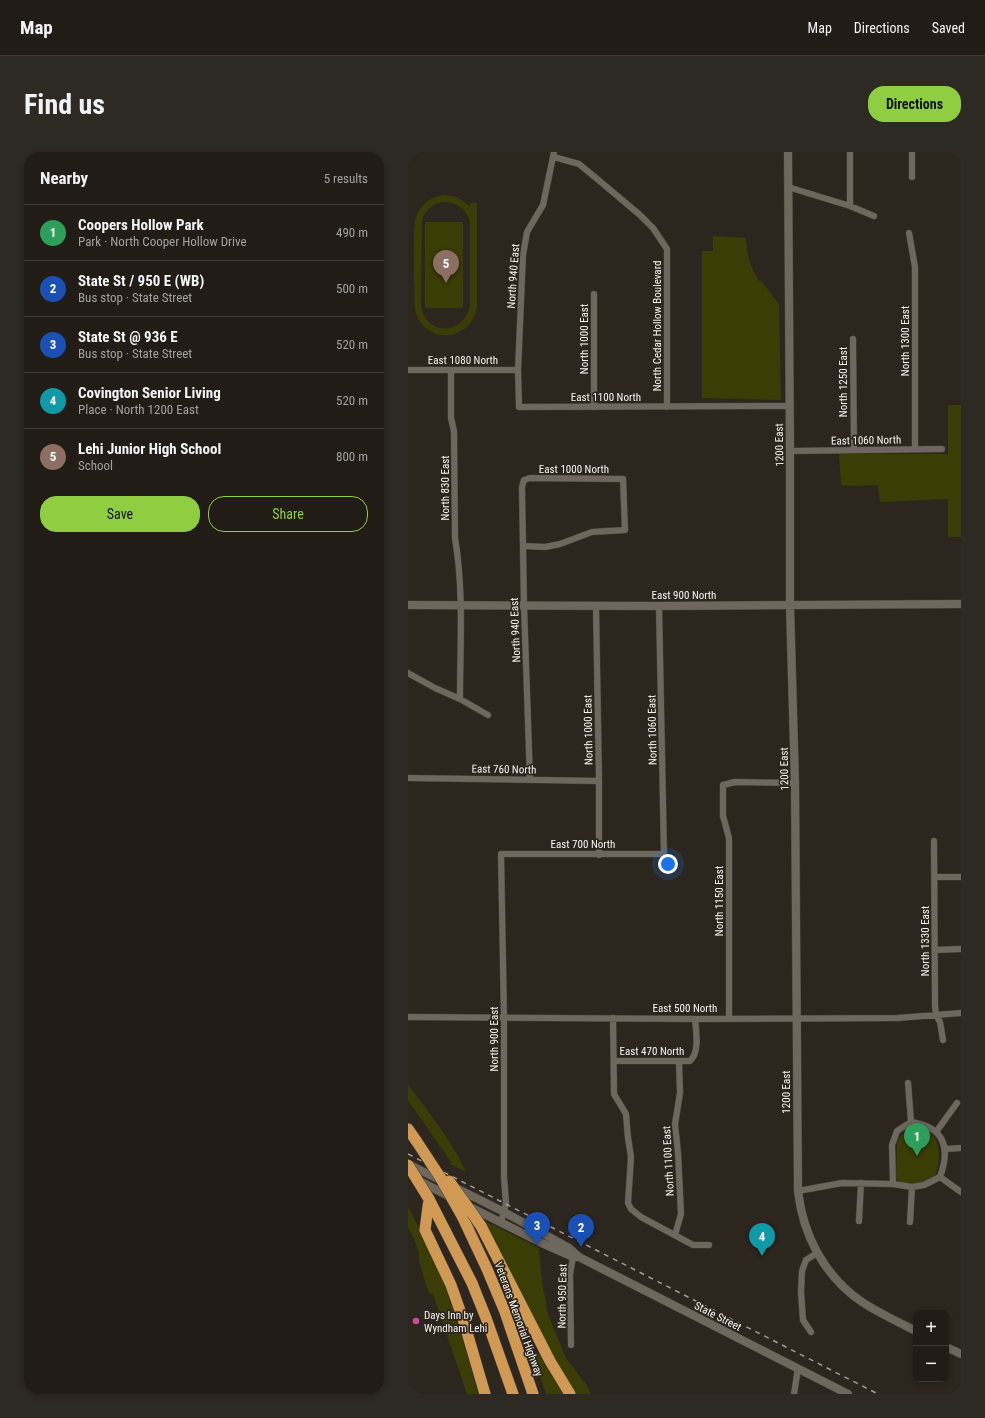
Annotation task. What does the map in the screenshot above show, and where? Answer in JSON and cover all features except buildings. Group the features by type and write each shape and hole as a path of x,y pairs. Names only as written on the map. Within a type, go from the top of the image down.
{"highway":[{"name":"Veterans Memorial Highway","path":"408,1130 428,1159 462,1216 505,1312 533,1394"},
{"path":"428,1159 457,1191 481,1226 550,1361 570,1394"},
{"path":"408,1164 429,1199 472,1283 486,1318 512,1394"},
{"path":"429,1199 425,1230 451,1285 464,1322 485,1394"}],"main road":[{"name":"1200 East","path":"788,152 790,605 795,783 798,1191 806,1231 817,1253 832,1275 852,1294 876,1310 913,1329"},
{"name":"East 900 North","path":"408,605 659,606 961,604"},
{"name":"State Street","path":"408,1164 503,1211 569,1248 576,1257"},
{"name":"State Street","path":"408,1175 501,1223 576,1257 848,1394"},
{"path":"949,1348 961,1354"}],"street":[{"path":"850,152 850,206"},
{"path":"912,152 912,177"},
{"name":"North 940 East","path":"519,408 518,370 523,255 527,232 543,205 554,155"},
{"name":"North Cedar Hollow Boulevard","path":"554,155 579,164 602,182 653,228 667,249 667,407"},
{"path":"788,187 850,206 874,216"},
{"name":"North 1300 East","path":"909,233 915,268 915,449"},
{"name":"North 1000 East","path":"594,294 594,407"},
{"name":"North 1250 East","path":"853,339 854,450"},
{"name":"East 1080 North","path":"408,370 518,370"},
{"name":"North 830 East","path":"451,370 451,418 454,431 455,538 460,575 460,699"},
{"name":"East 1100 North","path":"519,408 790,406"},
{"name":"East 1060 North","path":"790,451 942,449"},
{"name":"East 1000 North","path":"524,480 530,478 623,479 625,530 592,532 560,544 524,546"},
{"name":"North 940 East","path":"524,480 522,487 524,606 530,780"},
{"name":"North 1000 East","path":"596,606 600,781 599,854"},
{"name":"North 1060 East","path":"659,606 664,854"},
{"path":"408,673 488,715"},
{"name":"East 760 North","path":"408,778 600,781"},
{"name":"North 1150 East","path":"729,1018 729,838 723,816 723,785 735,782 795,783"},
{"name":"North 1330 East","path":"934,841 936,1015 940,1022 943,1040"},
{"name":"East 700 North","path":"501,854 664,854"},
{"name":"North 900 East","path":"501,854 504,1018 504,1177 506,1203 501,1223"},
{"path":"935,878 961,878"},
{"path":"935,950 961,949"},
{"name":"East 500 North","path":"408,1018 898,1018 961,1013"},
{"path":"613,1018 614,1094 626,1114 631,1157 628,1203 631,1210 641,1217 692,1244 709,1246"},
{"name":"East 470 North","path":"614,1061 690,1061 694,1058 696,1052 695,1019"},
{"name":"North 1100 East","path":"675,1235 681,1214 675,1124 680,1093 679,1061"},
{"path":"908,1082 911,1122"},
{"path":"936,1132 958,1103"},
{"path":"798,1191 842,1183 893,1184 912,1187 924,1185 940,1177 945,1165 945,1148 942,1139 930,1127 911,1122 897,1131 892,1146 893,1184"},
{"path":"945,1148 961,1148"},
{"path":"940,1177 961,1192"},
{"path":"859,1221 862,1183"},
{"path":"910,1222 912,1187"},
{"path":"811,1332 803,1320 801,1292 802,1271 806,1260 817,1253"},
{"name":"North 950 East","path":"571,1345 570,1274 576,1257"},
{"path":"794,1394 798,1368"}],"shaded area":[{"path":"443,195 457,197 470,206 470,203 477,203 477,308 472,321 463,330 448,335 436,334 426,328 418,319 415,305 415,221 422,207 438,196","holes":["448,202 461,207 469,218 470,305 466,315 460,323 453,327 444,328 436,327 429,322 424,315 421,304 422,219 426,212 436,204"]},
{"path":"425,222 463,222 463,308 425,308"},
{"path":"713,236 746,238 748,256 753,270 759,281 761,281 779,304 781,400 702,398 702,251 713,251"},
{"path":"948,405 961,405 961,537 948,537 948,499 880,502 878,485 841,485 839,454 948,454"},
{"path":"408,1085 447,1138 466,1172 450,1164 451,1162 408,1100"},
{"path":"916,1129 923,1130 931,1134 936,1140 939,1152 937,1171 931,1180 927,1182 916,1184 900,1183 896,1178 897,1143 904,1133"},
{"path":"408,1207 420,1229 449,1298 465,1346 478,1394 467,1394 433,1294 429,1294 419,1261 419,1253 412,1234 408,1228"},
{"path":"482,1221 539,1248 542,1282 548,1314 566,1358 587,1386 591,1394 575,1394 531,1317"},
{"path":"539,1353 563,1394 546,1394 533,1355"}],"railway":[{"path":"408,1154 878,1394"}],"place":[{"name":"Lehi Junior High School","path":"446,283"},
{"name":"Coopers Hollow Park","path":"917,1156"},
{"name":"State St @ 936 E","path":"537,1245"},
{"name":"State St / 950 E (WB)","path":"581,1247"},
{"name":"Covington Senior Living","path":"762,1256"},
{"name":"Days Inn by Wyndham Lehi","path":"416,1321"}]}
